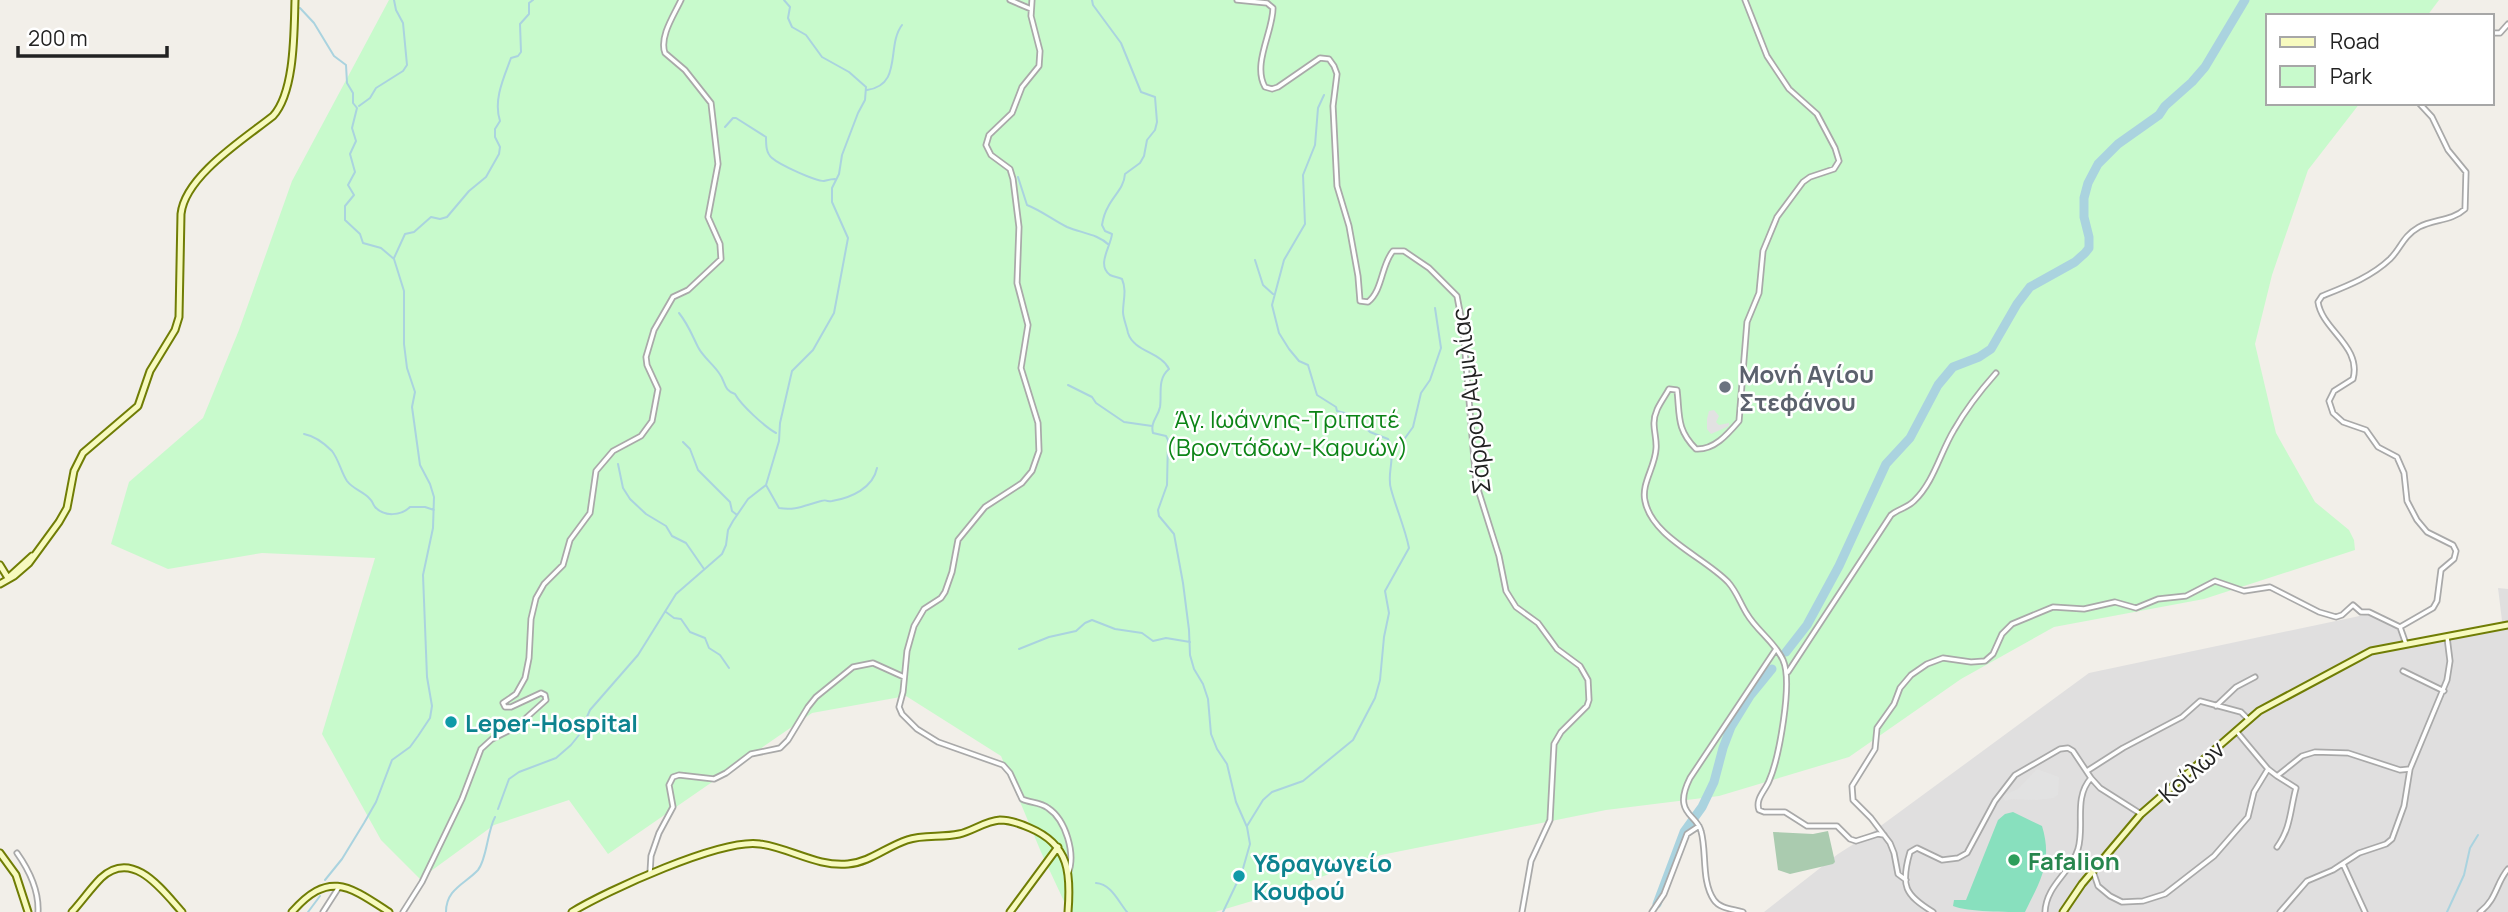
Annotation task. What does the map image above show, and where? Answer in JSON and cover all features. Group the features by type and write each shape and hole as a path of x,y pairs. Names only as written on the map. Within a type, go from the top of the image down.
{"main road":[{"path":"0,584 35,554 63,515 69,502 74,471 81,455 138,406 150,371 175,330 180,307 181,214 188,191 201,175 275,113 283,100 290,66 295,0"},
{"path":"0,565 8,578"},
{"name":"Κοίλων","path":"2141,814 2248,719 2371,651 2508,625"},
{"path":"2063,912 2141,814"},
{"path":"572,912 600,895 723,848 750,843 765,844 827,863 858,863 910,839 956,835 986,823 1002,820 1033,829 1058,847 1064,857 1068,874 1068,912"},
{"path":"1010,912 1058,847"},
{"path":"0,853 16,875 28,912"},
{"path":"72,912 103,877 116,870 127,869 149,876 181,912"},
{"path":"292,912 313,891 339,887 357,891 389,912"}],"street":[{"path":"402,912 422,882 463,799 481,748 516,727 546,700 541,693 511,707 505,707 503,703 516,694 528,670 531,619 536,598 544,584 563,565 570,541 590,513 597,468 615,449 640,436 652,421 658,389 647,365 646,353 664,310 673,297 688,290 721,259 722,247 708,217 718,164 712,108 703,91 685,70 666,55 662,47 681,0"},
{"path":"1010,0 1031,9"},
{"path":"1032,0 1031,9 1039,48 1038,68 1022,87 1012,113 990,133 986,145 990,155 1010,169 1013,179 1019,227 1017,283 1028,325 1021,371 1038,423 1039,451 1032,471 1022,483 985,507 958,540 946,592 937,602 925,609 914,626 907,651 899,709 917,729 944,745 1003,765 1010,773 1022,799 1045,805 1056,815 1064,829 1072,859 1068,874"},
{"name":"Σάρρου Αιμιλίας","path":"1237,0 1268,3 1273,10 1262,63 1262,80 1265,87 1272,89 1278,86 1320,58 1327,58 1335,66 1337,76 1333,113 1337,187 1349,226 1360,301 1364,303 1371,299 1389,255 1398,250 1436,273 1457,296 1464,328 1476,483 1499,555 1506,591 1516,607 1538,623 1557,649 1580,666 1588,683 1587,706 1561,732 1554,744 1550,820 1531,861 1522,912"},
{"path":"1745,0 1767,56 1789,89 1817,114 1835,148 1839,162 1834,170 1810,177 1803,182 1782,209 1767,240 1761,261 1759,293 1747,322 1739,421 1713,446 1696,449 1679,424 1677,390 1669,389 1655,413 1656,450 1644,495 1650,516 1659,527 1729,583 1747,614 1777,651 1787,671"},
{"path":"2494,33 2500,33 2508,24"},
{"path":"2400,627 2433,608 2437,601 2439,574 2444,566 2454,559 2456,551 2453,545 2427,532 2417,520 2407,501 2404,472 2397,457 2378,447 2366,430 2339,420 2330,409 2329,401 2334,391 2353,379 2354,371 2346,344 2321,314 2318,302 2322,296 2376,271 2393,256 2403,239 2422,225 2453,217 2465,209 2466,172 2448,150 2432,117 2421,105"},
{"path":"1884,835 1878,834 1856,841 1850,839 1837,826 1807,826 1785,812 1759,810 1758,802 1770,779 1782,724 1787,671 1891,515 1912,503 1922,491 1953,431 1974,399 1996,373"},
{"path":"1933,912 1912,899 1906,880 1898,874 1894,853 1884,835 1853,800 1851,789 1858,772 1873,754 1877,728 1894,704 1900,688 1916,671 1938,659 1978,663 1985,661 1993,654 2002,634 2014,622 2057,606 2084,609 2115,602 2141,607 2158,599 2186,596 2210,583 2220,581 2244,591 2270,587 2319,612 2336,617 2353,605 2361,612 2369,612 2400,627 2406,644"},
{"path":"2280,912 2307,881 2392,839 2404,806 2410,769 2444,691 2450,667 2448,637"},
{"path":"1743,912 1720,906 1712,898 1698,824 1686,810 1684,802 1690,778 1777,651"},
{"path":"650,875 651,856 659,833 673,807 669,785 671,778 679,775 714,779 747,756 780,748 816,697 853,667 873,663 904,677"},
{"path":"2403,671 2444,691"},
{"path":"2216,706 2236,687 2255,677"},
{"path":"2087,771 2123,748 2182,717 2200,701 2241,712 2248,719"},
{"path":"2236,730 2269,771 2297,788 2288,830 2277,847"},
{"name":"Κοίλων","path":"1906,880 1909,855 1913,849 1920,849 1942,860 1964,855 1970,850 1995,801 2015,775 2060,749 2068,748 2073,751 2091,778 2109,794 2141,814"},
{"path":"2277,776 2302,756 2315,752 2348,753 2400,770 2410,769"},
{"path":"2093,871 2098,886 2122,902 2143,901 2165,894 2214,856 2248,817 2254,792 2269,771"},
{"path":"2045,912 2050,889 2071,863 2079,846 2082,796 2091,778"},
{"path":"1652,912 1668,885 1687,834 1698,824"},
{"path":"17,853 29,872 38,912"},
{"path":"2343,864 2364,912"},
{"path":"2480,912 2491,902 2508,869"},
{"path":"323,912 339,887"}],"shaded area":[{"path":"1714,410 1719,416 1716,422 1719,425 1729,423 1729,426 1711,434 1707,429 1707,419 1709,411"},
{"path":"2498,588 2508,589 2508,912 1764,912 1838,854 1871,833 2089,673 2369,614 2400,630 2405,647 2503,629"},
{"path":"2037,769 2059,777 2058,795 2036,800 2005,801 2002,796 2018,789"}],"green space":[{"name":"Άγ. Ιωάννης-Τριπατέ (Βροντάδων-Καρυών)","path":"389,0 2439,0 2428,14 2266,14 2266,105 2358,105 2308,170 2272,275 2255,344 2276,433 2315,502 2349,530 2355,550 2204,599 2054,627 1961,679 1849,757 1719,796 1606,810 1381,855 1269,896 1215,912 1069,912 1001,756 906,696 812,713 608,854 569,800 494,825 420,879 381,840 322,734 375,558 262,553 168,569 111,544 129,482 203,418 239,330 292,181"},
{"name":"Fafalion","path":"2013,812 2042,826 2045,839 2043,871 2025,912 1977,911 1953,906 1954,900 1966,900 1998,820"},
{"path":"1828,831 1835,862 1833,864 1790,874 1778,870 1773,832 1813,834"}],"waterway":[{"path":"359,106 370,98 376,88 403,71 407,65 403,23 394,0"},
{"path":"394,258 405,234 414,232 431,217 447,217 469,191 486,177 499,154 495,129 500,121 500,89 511,58 521,52 520,24 529,14 529,3 533,0"},
{"path":"498,809 509,779 519,772 556,758 571,745 579,735 590,710 638,655 676,594 722,554 733,521 748,499 766,485 779,441 780,423 792,371 813,350 834,313 848,238 832,202 832,188 839,174 842,155 865,100 866,87 849,72 822,57 806,35 792,27 788,18 790,7 784,0"},
{"path":"1092,0 1121,43 1141,92 1155,97 1157,122 1155,130 1147,140 1144,156 1140,163 1125,174 1121,187 1104,216 1102,225 1105,231 1112,234 1104,266 1110,275 1122,279 1125,292 1123,314 1131,339 1160,359 1169,369 1161,382 1160,407 1153,426 1153,433 1166,436 1168,440 1167,485 1158,510 1159,516 1174,534 1183,583 1190,655 1208,699 1211,734 1227,764 1250,844 1242,872 1223,912"},
{"path":"1786,652 1807,625 1839,566 1886,464 1910,438 1938,385 1953,367 1991,349 2030,287 2075,262 2089,248 2084,198 2098,164 2118,144 2159,115 2165,106 2192,82 2205,67 2245,0"},
{"path":"300,8 314,23 334,56 346,65 347,83 357,108 352,128 356,141 350,154 355,172 348,185 354,195 345,206 345,220 360,234 363,243 381,248 394,259 404,291 404,344 407,368 415,392 412,407 420,465 434,497 433,528 423,575 427,677 432,706 430,718 410,747 392,760 376,802 342,859 325,880"},
{"path":"867,90 878,87 890,73 897,34 902,25"},
{"path":"1247,826 1263,800 1272,792 1303,781 1353,740 1375,698 1380,680 1389,613 1385,591 1409,548 1390,483 1392,452 1388,439 1370,432 1352,415 1337,411 1336,407 1317,395 1308,365 1299,361 1279,333 1272,305 1284,260 1305,224 1303,175 1315,145 1318,108 1324,95"},
{"path":"725,127 736,118 766,137 767,151 776,161 813,178 824,181 835,179"},
{"path":"1018,177 1027,205 1067,227 1095,236 1109,245"},
{"path":"1255,260 1263,285 1273,294"},
{"path":"1391,449 1400,445 1413,427 1421,393 1430,380 1441,348 1435,308"},
{"path":"679,313 700,351 719,373 727,388 776,433"},
{"path":"1068,385 1092,397 1096,403 1124,422 1152,426"},
{"path":"304,434 319,440 332,451 347,481 369,498 379,510 392,514 410,507 434,510"},
{"path":"683,442 690,449 698,470 730,502 732,511 737,515"},
{"path":"618,464 623,488 630,499 646,514 666,526 672,536 686,543 704,569"},
{"path":"766,485 779,508 796,508 854,495 871,481 877,468"},
{"path":"666,612 681,619 690,632 705,638 709,648 720,655 729,668"},
{"path":"1019,649 1049,637 1076,631 1092,620 1115,629 1142,633 1153,641 1166,638 1190,642"},
{"path":"1657,904 1684,832 1702,807 1714,782 1731,727 1750,696 1772,669"},
{"path":"446,912 453,892 481,865 495,817"},
{"path":"2447,912 2464,875 2470,848 2478,835"},
{"path":"1096,883 1106,886 1127,912"},
{"path":"308,912 320,896"}],"place":[{"name":"Μονή Αγίου Στεφάνου","path":"1725,387"},
{"name":"Leper-Hospital","path":"451,722"},
{"name":"Fafalion","path":"2014,860"},
{"name":"Υδραγωγείο Κουφού","path":"1239,876"}]}
